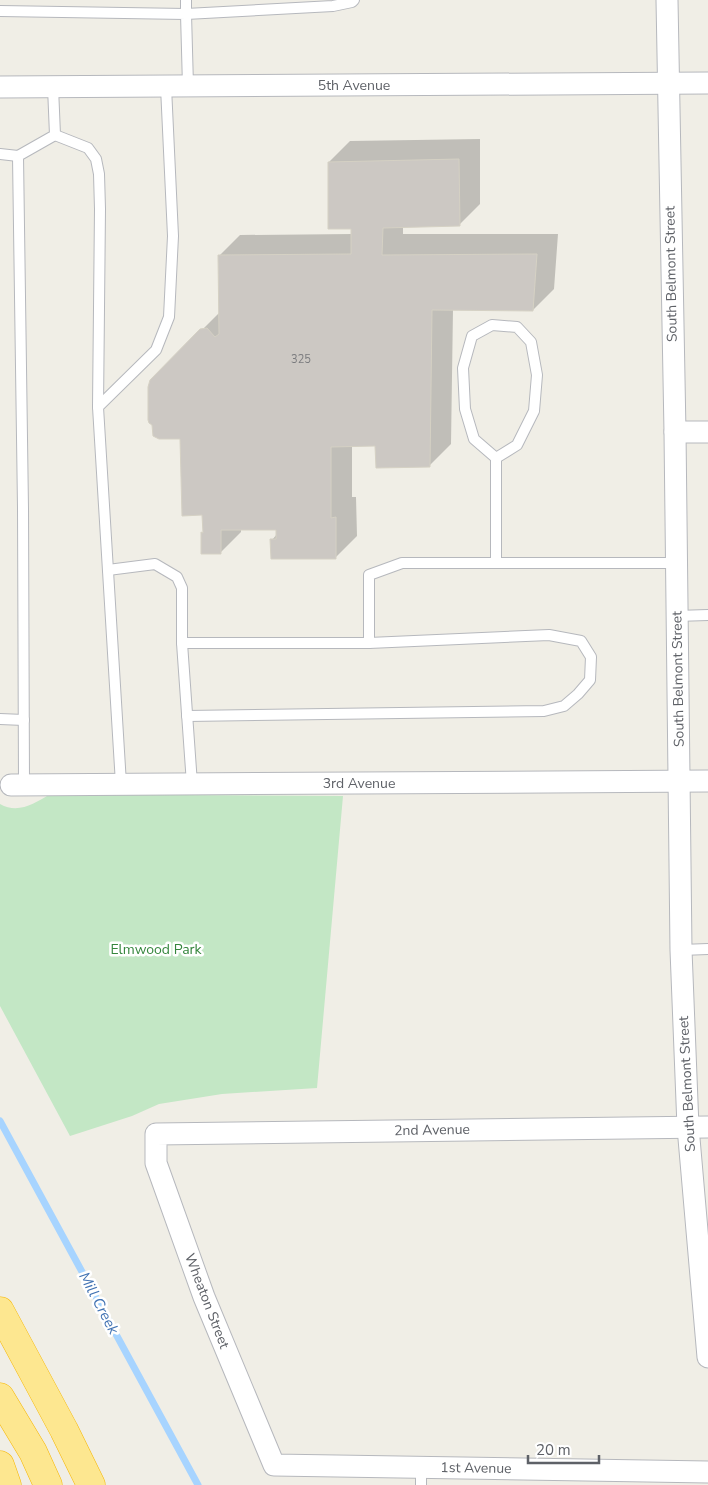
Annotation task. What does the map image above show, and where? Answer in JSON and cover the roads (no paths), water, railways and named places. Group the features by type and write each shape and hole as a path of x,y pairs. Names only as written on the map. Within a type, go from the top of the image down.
{"highway":[{"path":"0,1311 64,1430 91,1485"},
{"path":"0,1397 33,1452 48,1485"},
{"path":"0,1465 7,1485"}],"street":[{"name":"South Belmont Street","path":"667,0 682,950 698,1127 708,1356"},
{"name":"5th Avenue","path":"0,87 708,83"},
{"path":"675,432 708,432"},
{"name":"3rd Avenue","path":"17,785 708,781"},
{"name":"2nd Avenue","path":"156,1134 698,1127"},
{"name":"Wheaton Street","path":"156,1134 156,1163 204,1296 274,1465"},
{"name":"1st Avenue","path":"274,1465 421,1476 708,1472"}],"lane":[{"path":"186,0 188,86"},
{"path":"0,11 186,14 333,6 354,0"},
{"path":"53,87 55,135"},
{"path":"98,407 156,350 169,317 173,236 166,87"},
{"path":"0,154 18,156 55,135"},
{"path":"55,135 88,148 96,159 99,174 98,407 121,784"},
{"path":"17,785 24,720 18,156"},
{"path":"496,458 517,445 534,410 537,375 531,342 517,327 492,325 472,336 464,368 464,385 465,409 474,439 496,458 496,564"},
{"path":"369,643 369,575 402,564 676,563"},
{"path":"108,570 155,564 178,577 182,588 182,643 192,784"},
{"path":"676,616 708,615"},
{"path":"182,643 369,643 549,635 581,641 591,657 590,680 578,694 564,706 544,711 187,716"},
{"path":"0,719 24,720"},
{"path":"682,950 708,949"}],"waterway":[{"name":"Mill Creek","path":"0,1121 198,1485"}],"park label":[{"name":"Elmwood Park","path":"156,949"}]}
